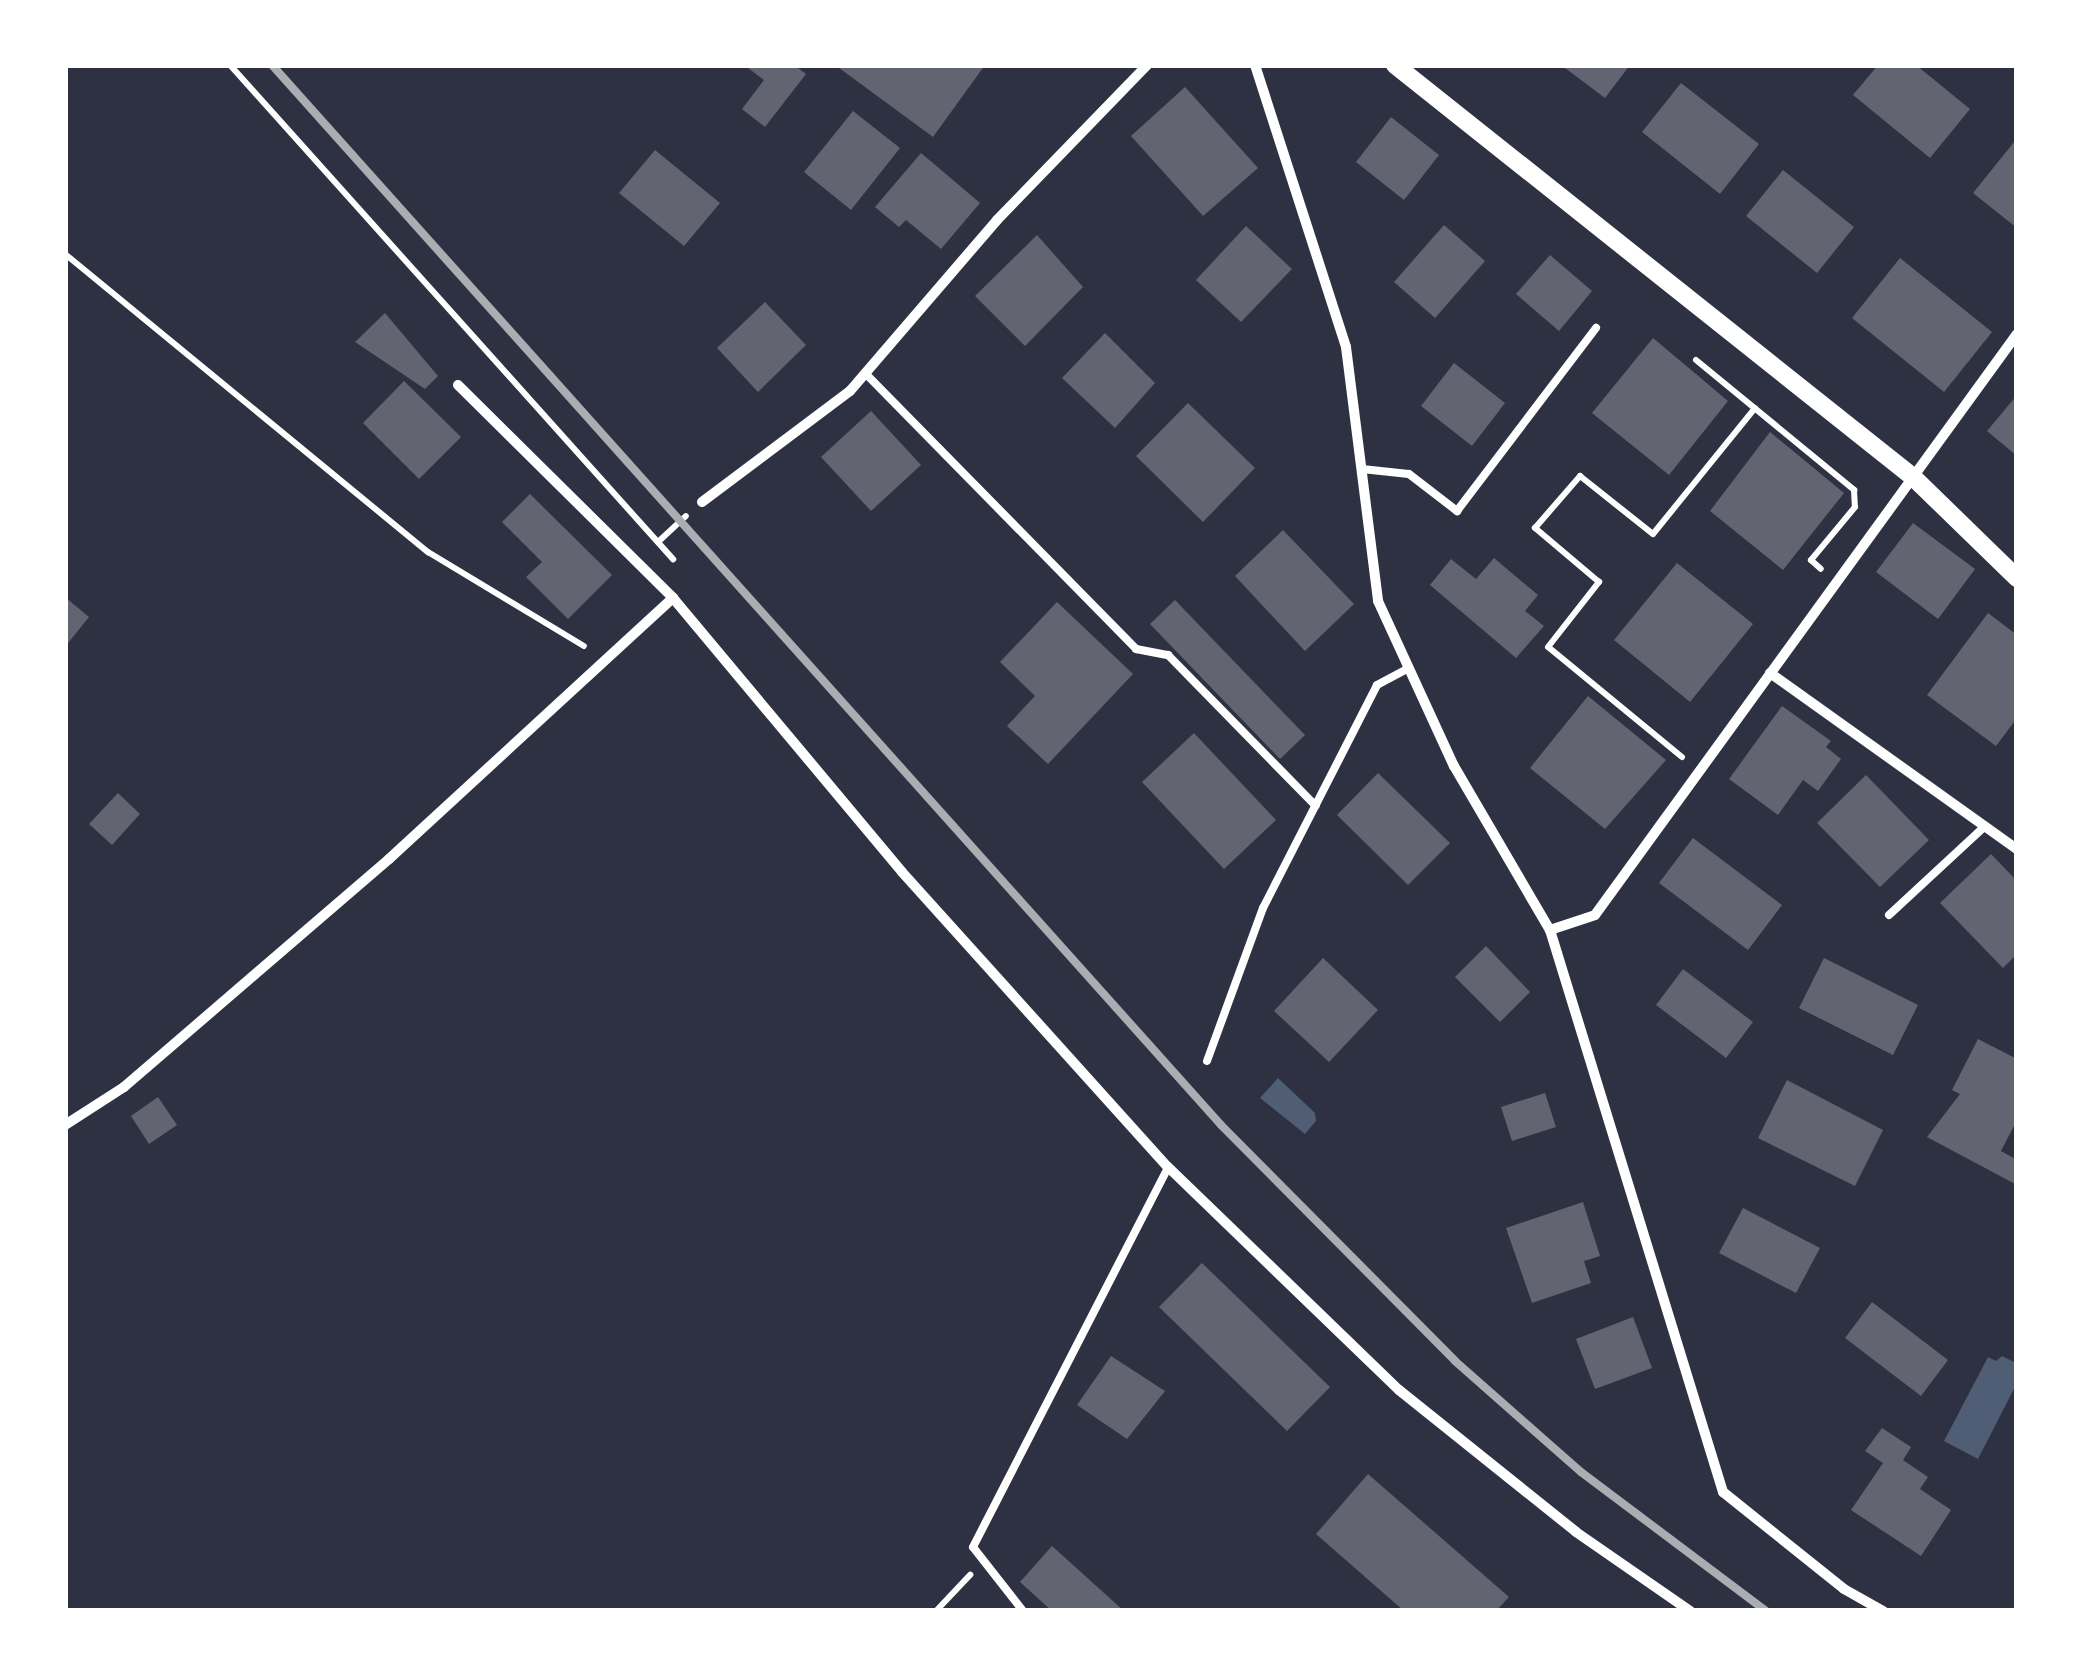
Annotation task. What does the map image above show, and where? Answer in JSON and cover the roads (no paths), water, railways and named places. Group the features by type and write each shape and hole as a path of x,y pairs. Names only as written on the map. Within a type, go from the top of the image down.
{"street":[{"path":"702,502 866,373 997,220 1147,65"},
{"path":"1254,65 1346,348 1378,601 1454,766 1550,930 1723,1492 1844,1589 1882,1611"},
{"path":"1395,65 1913,477 2017,578"},
{"path":"1550,930 1595,915 2016,336"},
{"path":"458,385 673,598 914,885 1168,1167 1399,1390 1576,1532 1690,1611"},
{"path":"65,1125 124,1087 389,859 602,658 673,598"},
{"path":"1770,673 2017,849"}],"lane":[{"path":"1362,469 1409,474 1457,511 1596,328"},
{"path":"866,373 1136,648 1168,655 1316,806"},
{"path":"1208,1062 1263,908 1377,686 1407,669"},
{"path":"1888,915 1985,826"},
{"path":"1023,1611 973,1547 1168,1167"}],"water":[{"path":"1278,1078 1315,1113 1316,1121 1305,1134 1260,1098"},
{"path":"2002,1356 2014,1362 2017,1383 1978,1459 1944,1441 1988,1357 1996,1361"}],"railway":[{"path":"272,65 1221,1125 1455,1361 1581,1472 1766,1611"}]}
